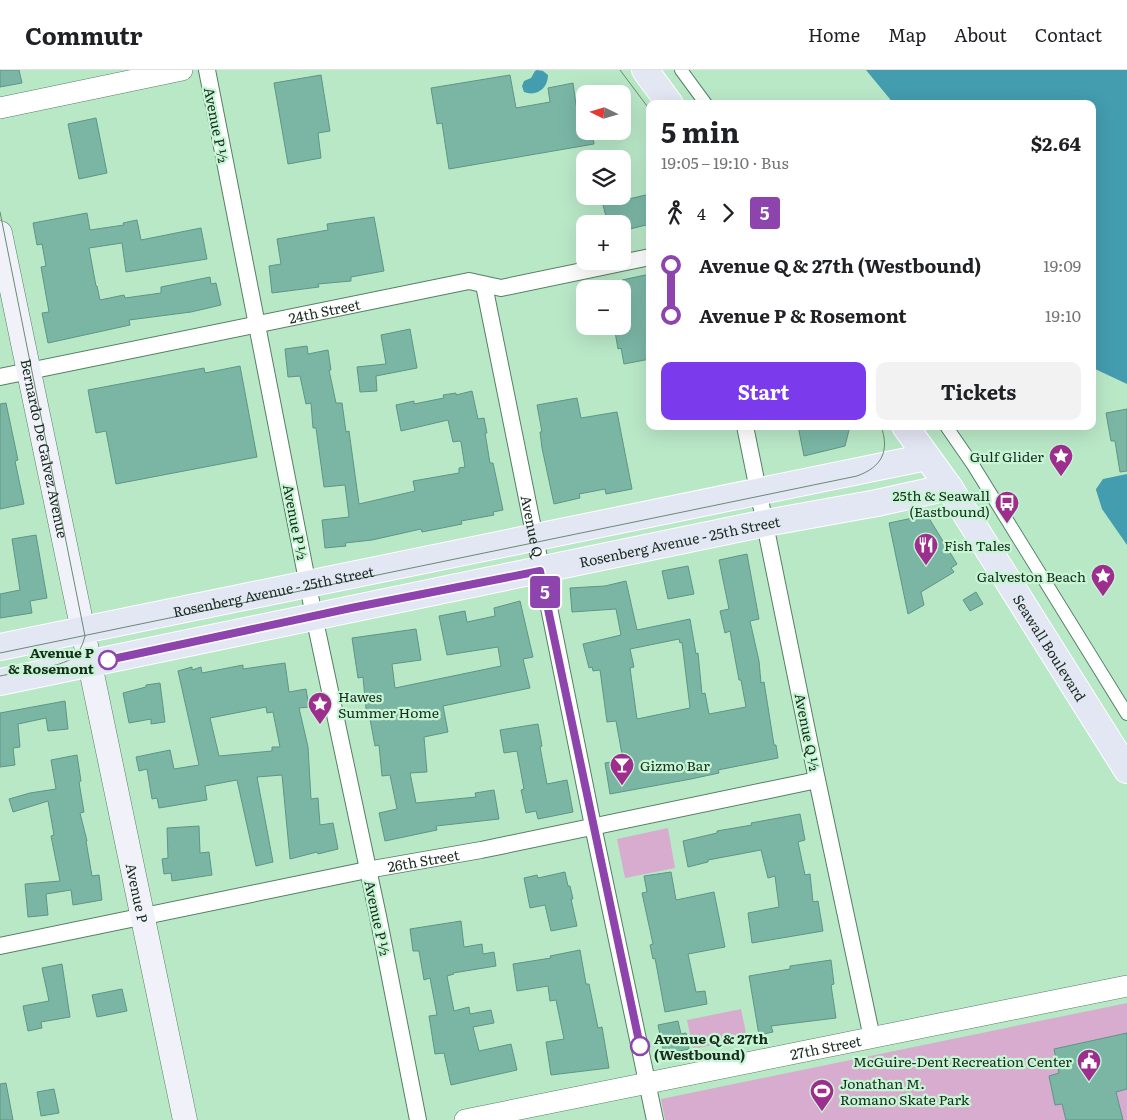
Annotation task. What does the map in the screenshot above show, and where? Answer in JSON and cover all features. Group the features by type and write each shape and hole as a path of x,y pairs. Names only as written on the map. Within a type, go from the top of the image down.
{"main road":[{"path":"645,70 667,100"},
{"name":"Bernardo De Galvez Avenue","path":"0,233 89,664"},
{"name":"Seawall Boulevard","path":"908,430 949,487 1127,770"},
{"name":"Rosenberg Avenue - 25th Street","path":"0,647 927,457"},
{"name":"Rosenberg Avenue - 25th Street","path":"0,682 766,523 877,503 949,487"},
{"name":"Avenue P","path":"89,664 185,1120"}],"street":[{"path":"0,108 182,70"},
{"name":"Avenue P ½","path":"207,70 314,616 378,916 418,1120"},
{"path":"681,70 703,100"},
{"name":"24th Street","path":"0,377 469,282 501,288 646,258"},
{"name":"Avenue Q","path":"484,285 540,571 655,1120"},
{"name":"Avenue Q ½","path":"746,430 872,1038"},
{"path":"949,430 973,465 1127,714"},
{"name":"26th Street","path":"0,946 367,870 481,850 817,780"},
{"name":"27th Street","path":"465,1120 1127,986"}],"shaded area":[{"path":"668,828 675,868 625,878 617,839"},
{"path":"1127,1003 1127,1120 665,1120 661,1099"},
{"path":"741,1009 747,1038 693,1049 687,1020"}],"water":[{"path":"537,70 543,71 548,75 546,84 537,92 524,92 522,86 524,81 531,78"},
{"path":"866,70 1127,70 1127,545 1102,509 1077,430 1096,430 1096,100 891,100"}],"pier":[{"path":"1096,369 1127,384 1127,474 1103,479 1094,492 1074,430 1096,430"}],"building":[{"path":"0,70 19,70 22,83 0,87"},
{"path":"321,75 330,131 318,133 321,158 288,164 274,83"},
{"path":"510,75 516,108 550,102 548,88 573,83 576,105 576,140 593,140 594,144 449,169 442,123 437,124 431,88"},
{"path":"96,118 107,173 79,179 68,124"},
{"path":"646,195 646,225 631,229 631,215 606,215 603,205 631,205 631,198"},
{"path":"87,213 90,230 124,225 123,223 137,220 141,240 201,228 207,259 126,272 122,243 89,248 100,300 124,295 125,298 161,293 161,287 210,277 211,284 216,283 221,305 191,312 129,320 130,325 48,343 42,313 49,312 41,267 46,266 42,244 37,245 33,223"},
{"path":"374,217 384,271 351,277 351,281 318,284 319,287 272,293 269,266 281,264 277,239 328,230 327,224"},
{"path":"646,275 646,360 624,364 621,348 618,349 616,335 631,335 631,280 622,280"},
{"path":"410,329 417,368 376,376 377,391 360,392 357,367 386,364 381,335"},
{"path":"307,346 308,354 328,350 331,370 329,370 336,403 342,403 346,432 349,431 359,504 415,491 413,481 459,473 459,468 465,467 461,442 453,442 448,420 401,431 396,405 414,401 414,404 444,398 443,395 456,393 456,395 472,391 478,419 484,418 490,463 493,463 503,510 493,512 494,515 461,521 462,524 422,532 421,529 372,540 345,543 346,546 325,548 322,520 349,517 345,485 324,487 316,428 313,428 311,403 306,404 300,376 288,377 285,349"},
{"path":"240,366 257,457 116,484 106,431 96,433 88,390 204,368 205,373"},
{"path":"577,398 581,418 617,412 632,489 606,494 605,489 579,494 580,498 554,504 542,448 540,432 542,432 537,405"},
{"path":"6,403 18,460 15,461 24,504 0,509 0,404"},
{"path":"1127,409 1127,471 1120,472 1115,441 1111,441 1106,413"},
{"path":"799,430 849,430 845,446 804,456"},
{"name":"Fish Tales","path":"927,515 957,564 951,568 954,572 921,592 924,605 908,614 889,523"},
{"path":"36,535 47,598 30,601 32,613 0,618 0,594 20,590 12,539"},
{"path":"747,554 759,619 750,621 759,661 761,683 764,682 774,745 776,745 778,758 718,770 719,773 691,779 610,794 605,763 623,760 616,721 607,722 600,670 593,671 592,667 589,668 583,644 621,635 616,609 572,612 570,588 605,586 626,581 637,630 690,619 696,654 698,653 702,694 705,693 709,714 746,707 730,631 725,633 720,611 729,609 719,560","holes":["679,639 680,643 682,642 690,708 637,719 630,668 634,667 630,649"]},
{"path":"688,566 694,594 668,599 662,571"},
{"path":"976,592 983,604 970,611 963,600"},
{"path":"520,601 533,657 523,659 530,688 443,706 448,732 424,737 427,772 410,773 416,803 476,797 475,793 494,790 499,819 436,826 437,830 385,841 379,813 397,809 390,775 382,776 379,745 375,746 370,719 367,719 363,677 358,678 352,638 416,629 421,660 392,664 395,688 501,666 498,647 447,655 439,616 465,611 467,622 495,616 494,608"},
{"path":"285,663 289,692 306,689 309,707 299,708 308,747 311,799 318,798 320,825 333,823 338,849 290,859 282,775 257,777 273,862 256,866 237,780 205,786 207,800 159,808 157,798 152,799 147,769 139,771 136,757 170,750 174,769 199,765 178,671 192,667 192,670 201,667 202,673 243,665 243,669","holes":["266,707 267,713 273,712 280,747 272,747 272,751 219,756 210,718"]},
{"path":"160,683 165,722 151,724 151,719 129,723 123,693 146,687 146,685"},
{"path":"65,701 68,729 48,731 46,718 18,724 20,747 13,748 15,765 0,767 0,713"},
{"path":"538,724 547,784 567,780 573,812 538,819 536,811 526,813 521,790 524,789 517,751 504,753 500,730"},
{"path":"77,755 84,812 80,813 87,841 92,876 99,875 102,900 73,905 71,890 46,894 48,915 28,917 25,884 60,881 51,836 54,835 48,801 13,812 9,799 56,789 51,760"},
{"path":"800,814 805,840 798,842 805,875 810,874 813,902 818,901 823,931 752,943 748,913 779,907 775,876 768,878 761,850 708,860 708,862 688,867 683,841 717,833 717,831 752,825 751,823"},
{"path":"199,826 200,853 209,852 212,875 172,881 171,873 164,874 162,859 168,858 167,828"},
{"path":"565,872 573,899 571,899 577,926 551,931 545,905 530,908 524,878 537,875 538,878"},
{"path":"671,872 676,900 714,892 725,947 688,954 696,992 705,991 707,1004 665,1012 655,958 653,959 650,945 653,944 642,893 647,892 644,876"},
{"path":"461,921 464,947 482,944 483,954 494,952 496,966 453,973 447,976 454,1011 469,1007 470,1014 491,1010 494,1023 473,1027 479,1051 511,1044 517,1070 451,1085 444,1053 435,1054 429,1016 437,1015 430,978 424,980 419,951 413,951 410,929"},
{"path":"580,950 586,984 589,984 598,1028 602,1027 609,1068 551,1075 546,1042 564,1039 556,1000 550,1001 548,986 517,991 513,964 551,958 550,956"},
{"path":"831,960 834,984 831,985 836,1018 771,1026 773,1032 759,1035 749,976 790,969 790,966"},
{"path":"62,964 70,1017 41,1022 42,1028 28,1031 23,1006 49,1001 42,968"},
{"path":"122,989 127,1011 97,1017 92,995"},
{"path":"678,1021 681,1034 686,1033 689,1049 664,1054 658,1025"},
{"name":"McGuire-Dent Recreation Center","path":"1127,1033 1127,1089 1116,1092 1123,1120 1066,1120 1062,1104 1055,1105 1049,1076 1059,1073 1054,1049"},
{"path":"6,1083 13,1120 0,1120 0,1084"},
{"path":"54,1089 59,1113 41,1116 37,1092"}],"tram line":[{"path":"620,70 646,105"},
{"path":"0,212 85,636 78,652 68,661 49,667 0,676"},
{"path":"0,653 857,476 873,468 882,457 885,443 882,430"}],"bus line":[{"name":"5","path":"108,660 351,608 540,571 640,1046"}],"place":[{"name":"Gulf Glider","path":"1061,477"},
{"name":"25th & Seawall (Eastbound)","path":"1007,524"},
{"name":"Fish Tales","path":"926,566"},
{"name":"Galveston Beach","path":"1103,597"},
{"name":"Avenue P & Rosemont","path":"108,660"},
{"name":"Hawes Summer Home","path":"320,725"},
{"name":"Gizmo Bar","path":"622,786"},
{"name":"Avenue Q & 27th (Westbound)","path":"640,1046"},
{"name":"McGuire-Dent Recreation Center","path":"1089,1082"},
{"name":"Jonathan M. Romano Skate Park","path":"822,1112"}]}
